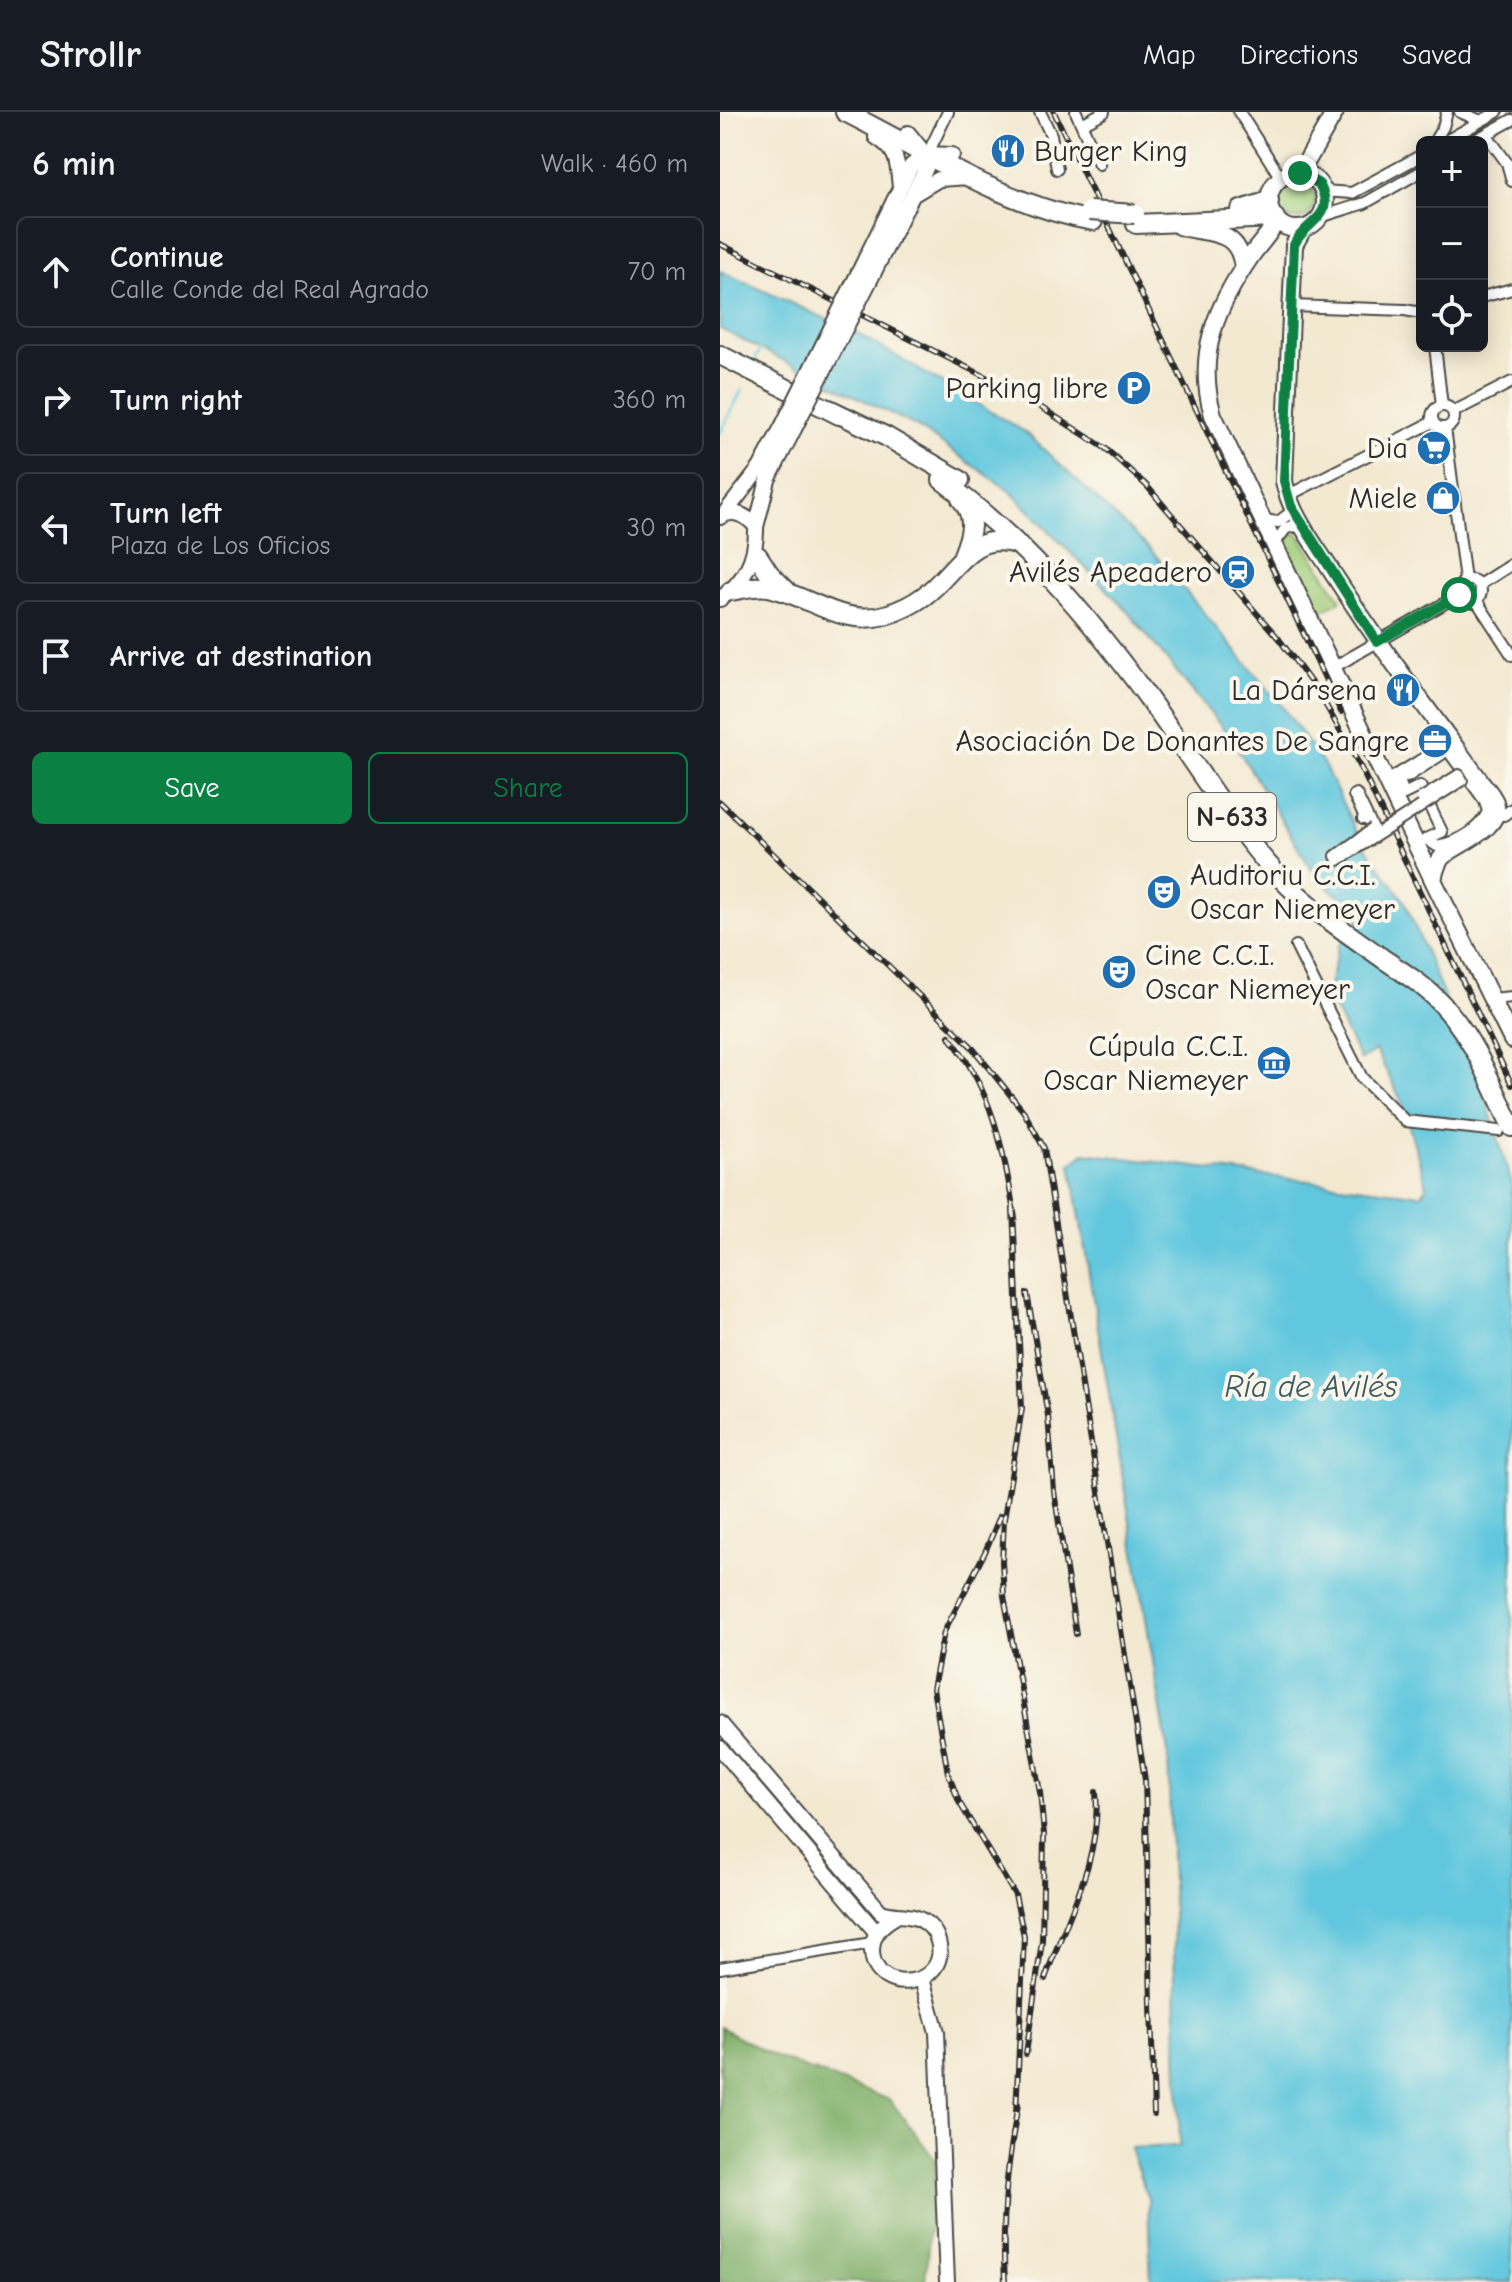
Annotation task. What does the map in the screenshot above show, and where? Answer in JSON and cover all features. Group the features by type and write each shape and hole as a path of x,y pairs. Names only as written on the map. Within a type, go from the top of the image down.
{"highway":[{"path":"845,112 929,150 952,155 1042,199 1091,216"},
{"path":"868,112 908,133 972,177 1047,210 1166,222 1269,212"},
{"path":"1136,219 1269,212"},
{"path":"720,355 923,456 966,484 1018,527 1055,568 1113,642 1144,692"},
{"path":"829,409 942,480 992,519 1080,610 1144,692"},
{"path":"923,456 989,510 992,519"},
{"path":"942,480 967,507 978,536"},
{"path":"726,595 764,586 857,618 884,616 926,596 992,519"},
{"path":"992,519 1003,522 1055,568"},
{"path":"978,536 1019,545"},
{"path":"758,556 769,573 789,593"},
{"name":"N-633","path":"1144,692 1265,862 1286,885 1337,927 1423,986 1447,1009 1479,1059 1505,1129"}],"main road":[{"path":"1300,173 1335,112"},
{"path":"1433,880 1438,864 1451,851 1506,813 1447,743 1377,642 1289,501 1284,481 1294,245 1303,229 1320,217 1325,204 1323,191 1314,179 1300,173 1281,178 1273,187 1269,212 1210,331 1207,388 1213,415 1334,667 1393,778 1433,880 1512,1039"},
{"path":"1269,212 1289,228 1303,229"},
{"path":"1166,222 1232,240 1239,251 1243,268"},
{"path":"1410,827 1430,849 1451,851"}],"street":[{"path":"830,112 889,144 897,157 907,191"},
{"path":"726,595 752,562 757,540 756,527 768,480 788,428 907,191 926,168 929,150 948,112"},
{"path":"1040,112 1051,135 1057,169"},
{"path":"1076,112 1099,164"},
{"path":"1082,124 1104,112"},
{"path":"1239,112 1281,178"},
{"path":"1438,136 1447,112"},
{"path":"1460,112 1481,121"},
{"path":"1455,136 1497,112"},
{"path":"1482,136 1512,120"},
{"path":"1486,134 1507,163 1512,181"},
{"path":"1323,191 1352,193 1416,158"},
{"path":"1320,217 1365,203 1416,174"},
{"path":"907,191 939,179 972,177"},
{"path":"1488,295 1512,289"},
{"path":"1291,306 1416,311"},
{"path":"1436,352 1442,406"},
{"path":"1453,412 1512,382"},
{"path":"1442,406 1453,412"},
{"path":"1442,406 1433,412 1433,422 1439,428 1453,424 1453,412"},
{"path":"1263,520 1278,522 1290,513 1289,501 1433,422"},
{"path":"723,515 788,428"},
{"path":"1445,428 1465,580 1458,588 1459,595 1468,602 1476,600 1481,593 1479,585 1475,581 1465,580"},
{"path":"723,515 745,516 756,527"},
{"path":"1274,544 1286,528 1304,528"},
{"path":"1479,585 1512,564"},
{"path":"1334,667 1459,595"},
{"path":"1476,600 1512,655"},
{"path":"1447,743 1485,801 1488,812 1483,822 1455,843 1437,846 1426,839 1442,832 1420,786 1404,794 1393,778 1447,743"},
{"path":"1363,819 1356,794 1375,836 1336,856 1338,860 1462,780 1459,775 1423,799"},
{"path":"1296,946 1362,1078 1405,1121 1505,1129"},
{"path":"1493,999 1512,997"},
{"path":"720,1723 881,1912 895,1917 920,1919 930,1926 940,1948 938,1960 932,1971 910,1983 886,1977 877,1968 872,1956 874,1938 884,1923 895,1917"},
{"path":"720,1748 874,1938"},
{"path":"720,1968 874,1938"},
{"path":"922,1979 937,2032 947,2282"}],"green space":[{"path":"1296,181 1310,186 1315,200 1310,214 1296,219 1282,214 1277,200 1282,186"},
{"path":"1294,533 1299,535 1341,600 1316,614 1285,546 1285,538"},
{"path":"720,2027 775,2057 890,2100 936,2161 925,2282 720,2282"}],"water":[{"name":"Ría de Avilés","path":"720,271 855,332 1025,432 1151,550 1283,707 1324,765 1359,837 1405,902 1485,1096 1512,1184 1512,2282 1151,2282 1148,2199 1130,2148 1180,2146 1168,1752 1071,1164 1084,1153 1421,1195 1427,1188 1402,1102 1376,1051 1360,1060 1327,993 1339,945 1360,924 1349,905 1317,878 1231,738 1123,606 1010,491 916,426 720,329"}],"waterway":[{"path":"756,358 761,349"},
{"path":"720,433 742,390"}],"railway":[{"path":"1054,112 1341,712"},
{"path":"720,244 1018,393 1105,448 1146,485 1279,639 1320,695 1359,764 1512,1085"},
{"path":"720,802 971,1046 1024,1112 1044,1148 1145,1780 1154,2114"},
{"path":"949,1036 977,1079 994,1122 1015,1218"},
{"path":"1013,1209 1022,1408 1004,1519 1002,1562 1004,1596 1040,1792 1044,1835 1042,1941 1026,2054"},
{"path":"1027,1293 1048,1416 1054,1491 1076,1634"},
{"path":"1000,1516 944,1632 933,1689 948,1773 959,1802 1015,1895 1024,1936 1016,2114"},
{"path":"1045,1979 1088,1865 1094,1841 1096,1792"},
{"path":"1005,2282 1006,2192 1018,2104"}],"place":[{"name":"Burger King","path":"1008,151"},
{"name":"Parking libre","path":"1134,388"},
{"name":"Dia","path":"1434,448"},
{"name":"Miele","path":"1443,498"},
{"name":"Avilés Apeadero","path":"1238,572"},
{"name":"La Dársena","path":"1403,690"},
{"name":"Asociación De Donantes De Sangre","path":"1435,741"},
{"name":"Auditoriu C.C.I. Oscar Niemeyer","path":"1164,892"},
{"name":"Cine C.C.I. Oscar Niemeyer","path":"1119,972"},
{"name":"Cúpula C.C.I. Oscar Niemeyer","path":"1274,1063"}],"route":[{"path":"1300,173 1319,184 1325,204 1320,217 1303,229 1294,245 1284,481 1287,496 1377,642 1459,595"}]}
